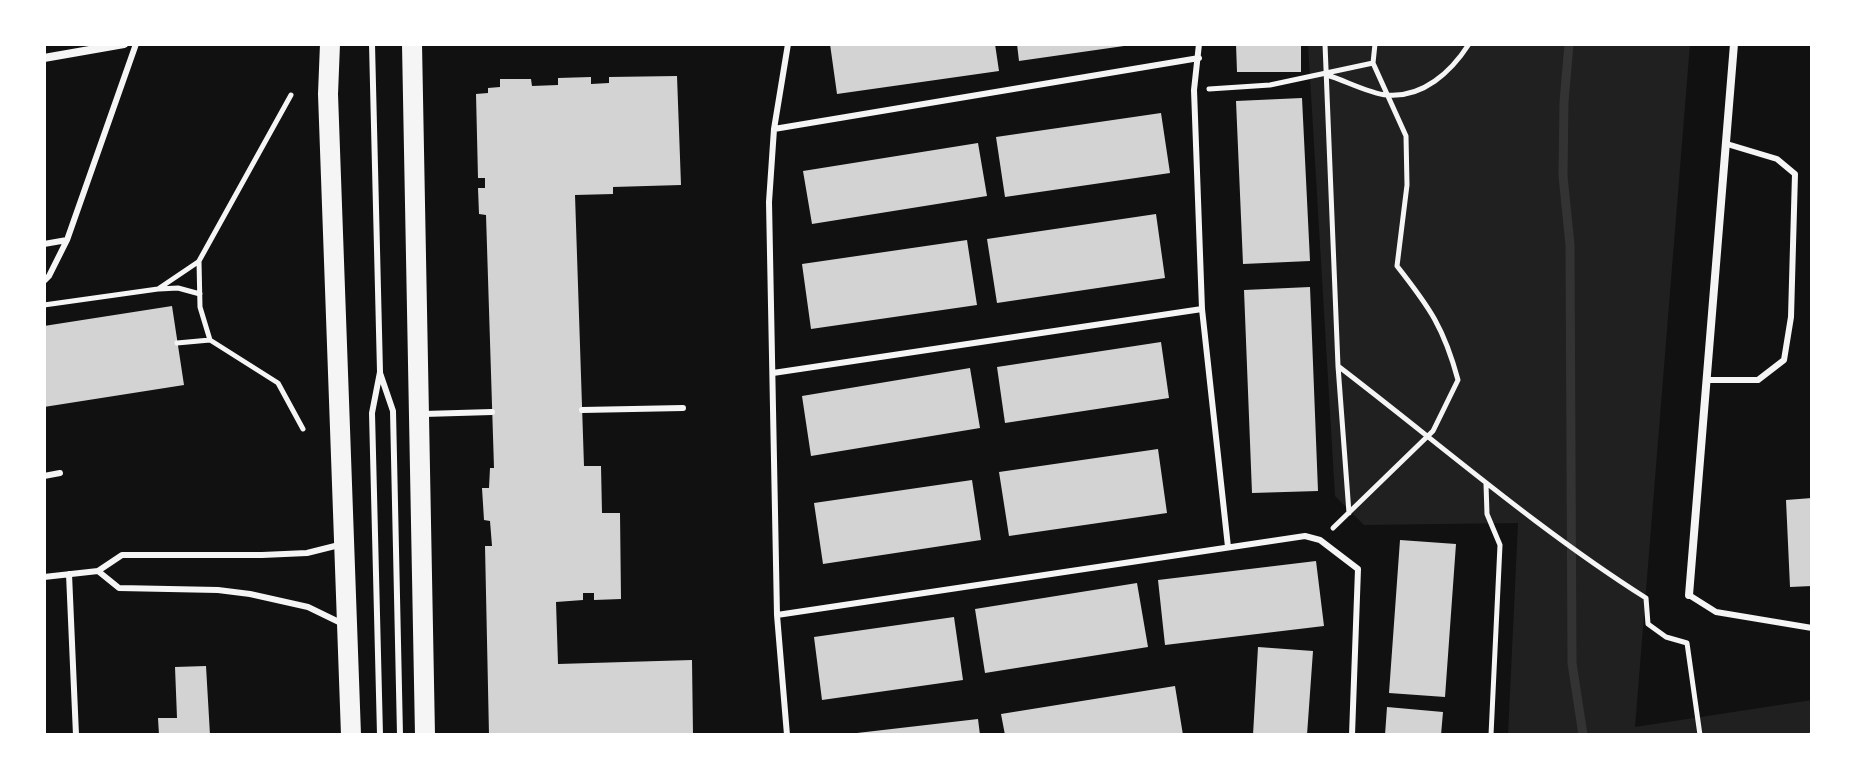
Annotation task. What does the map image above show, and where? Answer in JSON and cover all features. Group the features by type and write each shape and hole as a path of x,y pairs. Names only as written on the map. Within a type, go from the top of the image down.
{"main road":[{"path":"330,44 328,94 351,735"},
{"path":"412,44 425,735"}],"street":[{"path":"44,58 124,44"},
{"path":"1689,595 1734,44"}],"lane":[{"path":"44,281 67,240 136,44"},
{"path":"372,44 380,372 372,413 380,735"},
{"path":"787,735 777,615 769,202 774,129 788,44"},
{"path":"1199,44 1194,90 1202,309 1228,547"},
{"path":"774,129 1199,58"},
{"path":"1708,380 1758,380 1784,360 1791,317 1795,174 1777,159 1727,144"},
{"path":"44,244 67,240"},
{"path":"773,373 1202,309"},
{"path":"380,372 393,411 400,735"},
{"path":"582,410 683,408"},
{"path":"419,414 492,412"},
{"path":"44,476 60,473"},
{"path":"777,615 1305,536 1320,540 1358,569 1352,735"},
{"path":"44,577 98,571 122,555 307,553 346,543"},
{"path":"98,571 119,588 218,590 250,594 308,607 349,627"},
{"path":"69,574 76,735"},
{"path":"1689,595 1716,612 1812,628"}],"path":[{"path":"1325,44 1338,366 1349,513"},
{"path":"1320,540 1429,435 1458,380 1447,339 1428,305 1397,266 1407,185 1406,136 1373,63 1375,44"},
{"path":"1326,74 1387,95 1424,90 1457,62 1469,44"},
{"path":"1194,90 1270,85 1373,63"},
{"path":"158,289 199,261 291,95"},
{"path":"199,261 200,307 210,340"},
{"path":"44,305 158,289 178,288 200,295"},
{"path":"177,343 210,340 278,383 303,429"},
{"path":"1338,366 1429,435 1524,514 1646,598 1648,624 1666,637 1687,643 1700,735"},
{"path":"1486,483 1487,514 1500,545 1491,735"}],"shaded area":[{"path":"1308,44 1690,44 1635,727 1812,700 1812,735 1508,735 1518,523 1364,525 1335,496"}],"building":[{"path":"830,44 995,44 999,71 837,94"},
{"path":"1017,44 1124,44 1124,46 1019,61"},
{"path":"1236,44 1301,44 1301,72 1237,72"},
{"path":"677,76 681,185 613,187 613,194 575,195 584,466 601,466 602,513 620,513 621,599 594,600 594,593 583,593 583,600 556,602 558,664 692,660 693,735 489,735 485,546 492,546 490,521 484,520 482,488 489,488 490,468 494,468 486,215 479,214 478,188 485,188 485,178 478,178 476,94 500,87 500,79 531,79 532,86 558,85 558,78 591,77 591,84 609,83 609,77"},
{"path":"1302,98 1310,261 1243,264 1236,101"},
{"path":"1161,113 1170,173 1005,197 996,137"},
{"path":"978,143 987,196 812,224 803,171"},
{"path":"1156,214 1165,278 997,303 987,239"},
{"path":"967,240 977,305 811,329 802,264"},
{"path":"1310,287 1318,491 1252,493 1244,290"},
{"path":"172,306 184,385 44,407 44,326"},
{"path":"1161,342 1169,398 1005,423 997,367"},
{"path":"970,368 980,428 811,456 802,396"},
{"path":"1158,449 1167,513 1009,536 999,472"},
{"path":"972,480 981,540 823,564 814,503"},
{"path":"1812,498 1812,586 1790,587 1786,500"},
{"path":"1400,540 1456,544 1445,697 1389,693"},
{"path":"1316,561 1324,626 1165,645 1158,580"},
{"path":"1137,583 1148,647 985,673 975,609"},
{"path":"954,617 963,680 822,700 814,637"},
{"path":"1258,647 1313,651 1307,735 1253,735"},
{"path":"206,666 210,735 159,735 158,718 177,718 175,667"},
{"path":"1175,686 1183,735 1005,735 1001,714"},
{"path":"1387,707 1443,712 1441,735 1385,735"},
{"path":"978,719 980,735 857,735 857,733"}],"waterway":[{"path":"1569,44 1563,176 1570,245 1572,663 1583,735"}]}
